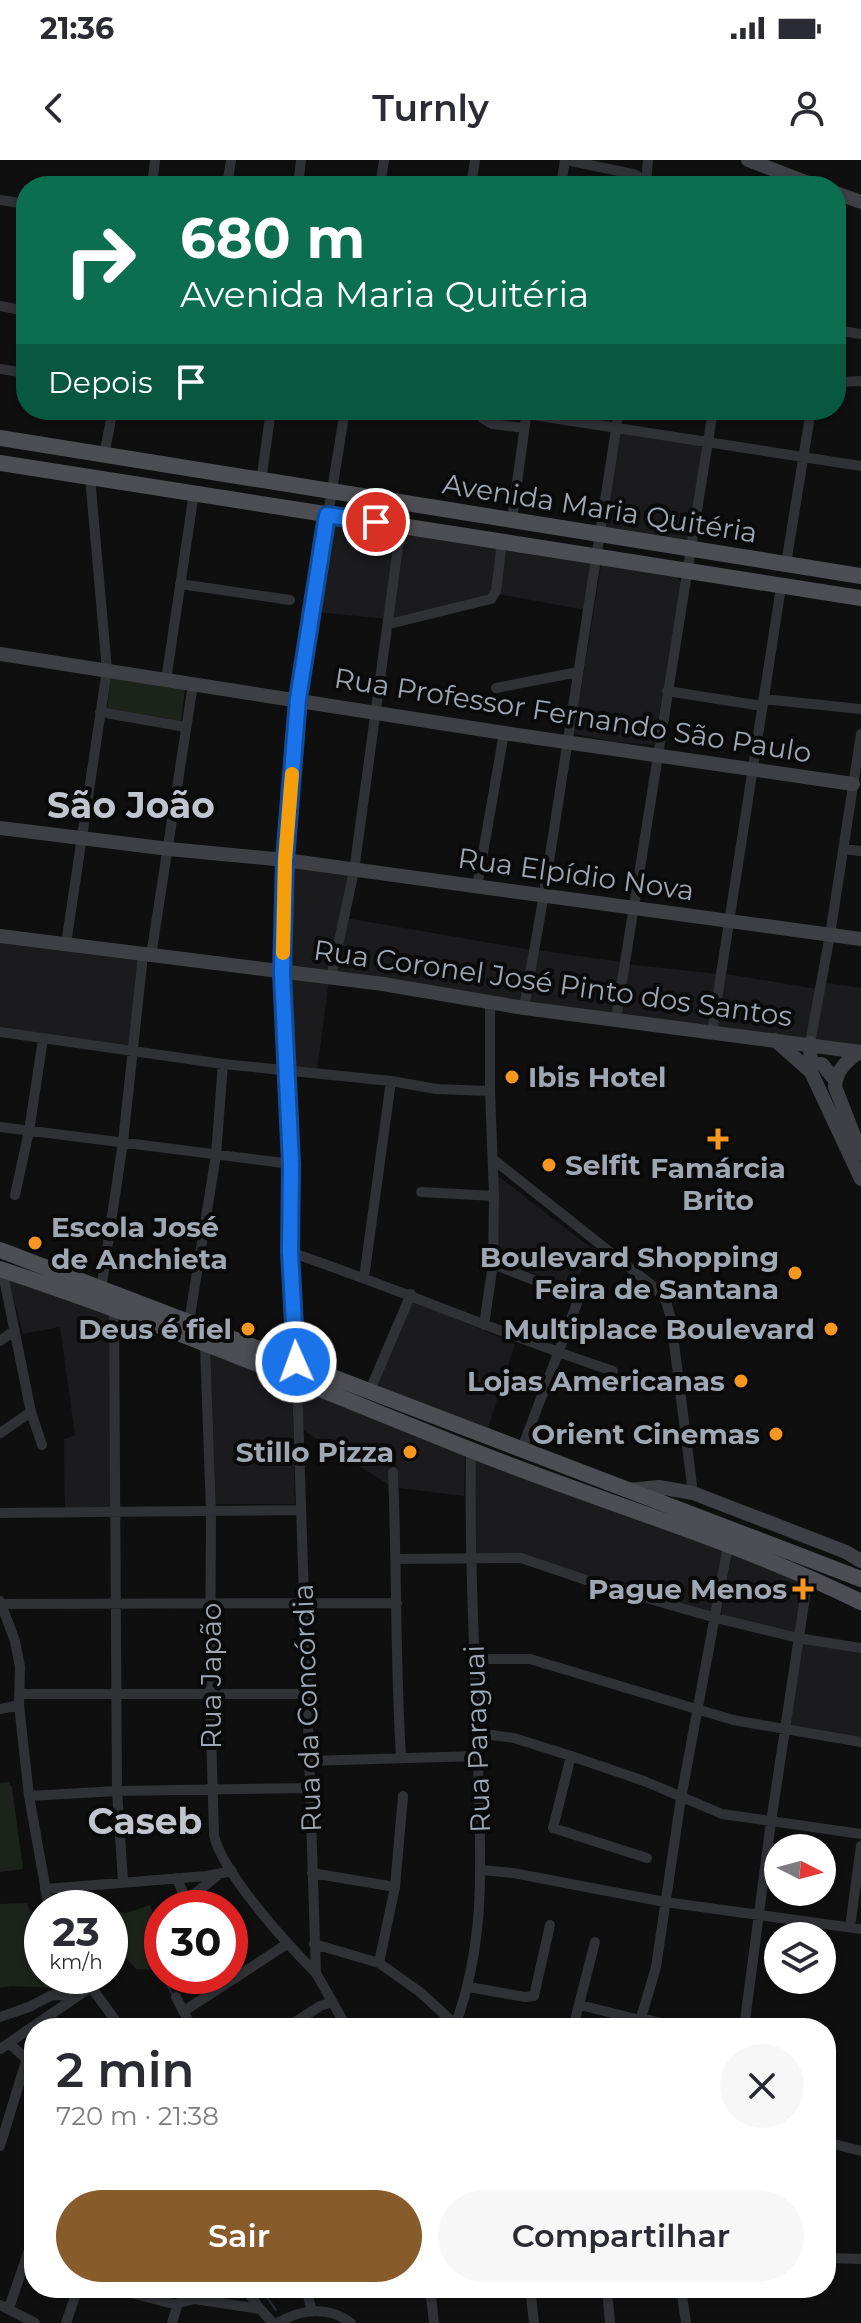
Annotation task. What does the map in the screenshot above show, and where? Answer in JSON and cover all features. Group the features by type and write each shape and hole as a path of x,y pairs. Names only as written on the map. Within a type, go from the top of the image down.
{"main road":[{"name":"Avenida Maria Quitéria","path":"0,438 861,576"},
{"name":"Avenida Maria Quitéria","path":"0,463 861,598"},
{"path":"0,1250 861,1579"},
{"path":"1,1269 728,1546 808,1577 861,1602"}],"street":[{"path":"565,160 621,176"},
{"path":"748,160 790,176"},
{"path":"104,455 111,420"},
{"path":"261,481 267,420"},
{"path":"296,1362 282,973 285,860 298,699 343,420"},
{"path":"484,420 524,428"},
{"path":"512,519 526,420"},
{"path":"578,420 861,466"},
{"path":"524,1008 617,420"},
{"path":"616,1019 711,420"},
{"path":"786,564 809,420"},
{"path":"66,944 107,670 90,477"},
{"path":"166,680 194,493"},
{"path":"331,978 354,871 401,525"},
{"path":"389,624 491,599 496,591 502,541"},
{"path":"180,584 290,600"},
{"path":"712,1032 781,587"},
{"name":"Rua Professor Fernando São Paulo","path":"0,654 853,784"},
{"path":"496,688 578,672"},
{"path":"101,1290 123,1142 132,1052 147,955 169,849 193,684"},
{"path":"667,691 861,709"},
{"path":"100,712 186,727"},
{"path":"477,887 504,733"},
{"path":"861,734 810,1043 810,1068 861,1179"},
{"name":"Rua Elpídio Nova","path":"0,828 81,840 285,860 861,939"},
{"path":"844,849 861,851"},
{"name":"Rua Coronel José Pinto dos Santos","path":"0,936 331,978 524,1008 810,1043 860,1052"},
{"path":"484,1325 493,1264 490,1001"},
{"path":"0,1032 223,1064 391,1081 436,1089 490,1091"},
{"path":"15,1195 29,1131 43,1039"},
{"path":"774,1039 810,1068"},
{"path":"835,1080 843,1065 860,1052"},
{"path":"189,1322 216,1155 223,1064"},
{"path":"810,1068 822,1064 835,1080 838,1099 861,1153"},
{"path":"364,1278 391,1081"},
{"path":"0,1127 291,1164"},
{"path":"494,1160 654,1287 666,1301 671,1319 693,1493"},
{"path":"421,1192 494,1196"},
{"path":"290,1252 411,1294 557,1353 613,1371"},
{"path":"493,1264 576,1299 576,1308 521,1451"},
{"path":"1,1269 31,1412 42,1445"},
{"path":"370,1390 411,1294"},
{"path":"114,1311 117,1791 123,1881"},
{"path":"0,1341 15,1330"},
{"name":"Rua Japão","path":"205,1345 211,1512 212,1789 216,1844 232,1871 287,1944 316,1973"},
{"name":"Rua da Concórdia","path":"297,1381 316,1973 341,2018"},
{"path":"0,1433 31,1412"},
{"name":"Rua Paraguai","path":"460,2018 469,1987 481,1898 469,1522 471,1450"},
{"path":"393,1472 396,1666 401,1757"},
{"path":"628,1490 659,1487 693,1493 853,1551 861,1561"},
{"path":"0,1513 300,1510"},
{"path":"641,2018 656,1967 681,1798 728,1546"},
{"path":"396,1559 521,1558 716,1618 798,1638 861,1648"},
{"path":"745,2018 808,1577"},
{"path":"232,1871 45,1889 29,1796 19,1700 18,1653 0,1604 397,1603"},
{"path":"474,1659 530,1659 698,1710 786,1730 861,1742"},
{"path":"0,1709 19,1700 306,1694"},
{"path":"478,1733 514,1738 571,1756 644,1781 722,1814 861,1834"},
{"path":"308,1761 477,1756"},
{"path":"571,1756 553,1828 647,1858"},
{"path":"29,1796 117,1791 309,1788"},
{"path":"379,1963 395,1887 403,1796"},
{"path":"481,1870 513,1873 665,1902 856,1928 861,1846"},
{"path":"312,1873 395,1887"},
{"path":"200,1890 220,1874"},
{"path":"176,1878 182,1890"},
{"path":"469,1987 534,1996 550,1925"},
{"path":"576,2018 595,1942"},
{"path":"184,2011 287,1944"},
{"path":"314,1944 379,1963 420,1992 447,2018"},
{"path":"45,2018 79,1994"},
{"path":"96,1994 114,2018"},
{"path":"0,2017 52,1995 76,1996"},
{"path":"176,1997 187,2018"},
{"path":"301,2018 332,2002"},
{"path":"580,2005 626,2018"},
{"path":"24,2033 5,2047 24,2058"},
{"path":"0,2146 24,2079"},
{"path":"836,2145 861,2151"},
{"path":"836,2258 861,2259"},
{"path":"24,2259 5,2306 35,2323"},
{"path":"66,2323 75,2298"},
{"path":"152,2298 178,2304 195,2299 260,2309"},
{"path":"252,2298 276,2323 312,2311 329,2313 351,2323"},
{"path":"309,2298 312,2311"},
{"path":"431,2298 434,2323"},
{"path":"531,2298 534,2323"},
{"path":"608,2298 610,2323"},
{"path":"682,2298 686,2323"},
{"path":"172,2323 178,2304"}],"shaded area":[{"path":"619,429 705,444 691,545 606,531"},
{"path":"329,519 399,527 387,619 317,612"},
{"path":"403,529 500,544 491,596 392,620"},
{"path":"505,546 592,558 585,610 498,594"},
{"path":"601,565 675,575 681,582 654,745 574,734"},
{"path":"111,676 185,688 181,721 107,708"},
{"path":"288,865 351,872 330,976 285,971"},
{"path":"346,918 531,950 522,1004 334,975"},
{"path":"0,938 141,956 129,1049 0,1029"},
{"path":"536,950 622,962 615,1016 527,1005"},
{"path":"626,964 717,974 710,1029 619,1017"},
{"path":"721,973 817,989 807,1040 715,1029"},
{"path":"285,976 329,980 317,1071 289,1069"},
{"path":"822,982 861,988 861,1048 812,1041"},
{"path":"498,1176 595,1251 571,1287 502,1262 497,1255"},
{"path":"8,1278 108,1311 112,1324 115,1511 65,1509 64,1439 75,1435 60,1327 23,1334"},
{"path":"413,1300 515,1344 488,1428 375,1389"},
{"path":"210,1354 292,1384 295,1504 216,1504"},
{"path":"303,1390 465,1454 464,1496 399,1488 397,1466 389,1464 392,1487 300,1428"},
{"path":"473,1453 726,1548 714,1615 516,1553 473,1555"},
{"path":"732,1551 803,1578 795,1633 721,1615"},
{"path":"801,1641 861,1652 861,1737 790,1729"},
{"path":"8,1782 12,1787 23,1869 0,1872 0,1783"},
{"path":"24,1903 24,1987 0,1988 0,1904"},
{"path":"144,1907 144,1970 136,1969 128,1960 128,1912"}],"waterway":[{"path":"267,2298 276,2310"}],"slow traffic":[{"path":"283,953 285,860 292,774"}],"place":[{"name":"Ibis Hotel","path":"512,1077"},
{"name":"Famárcia Brito","path":"718,1139"},
{"name":"Selfit","path":"549,1165"},
{"name":"Escola José de Anchieta","path":"35,1243"},
{"name":"Boulevard Shopping Feira de Santana","path":"795,1273"},
{"name":"Deus é fiel","path":"248,1329"},
{"name":"Multiplace Boulevard","path":"831,1329"},
{"name":"Lojas Americanas","path":"741,1381"},
{"name":"Orient Cinemas","path":"776,1434"},
{"name":"Stillo Pizza","path":"410,1452"},
{"name":"Pague Menos","path":"803,1589"}],"district":[{"name":"São João","path":"131,805"},
{"name":"Caseb","path":"145,1821"}],"route":[{"path":"296,1362 282,973 285,860 298,699 327,515 376,522"}]}
